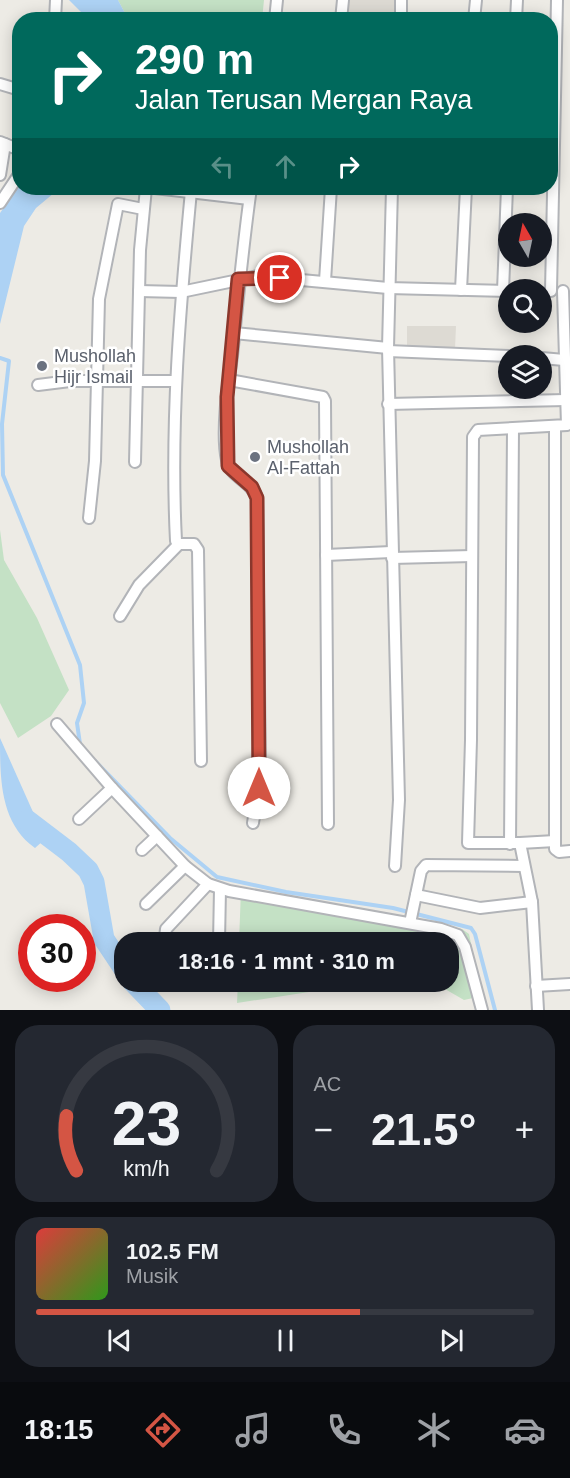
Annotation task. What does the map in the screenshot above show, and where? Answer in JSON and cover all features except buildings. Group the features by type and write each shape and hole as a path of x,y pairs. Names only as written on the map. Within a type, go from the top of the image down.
{"street":[{"path":"0,175 3,143"},
{"path":"0,203 12,185"},
{"path":"135,462 139,291 145,195"},
{"path":"179,544 176,541 173,470 175,381 191,195"},
{"path":"250,195 238,279 229,380 226,460 235,474 252,487 257,498 260,779 253,823"},
{"path":"325,281 331,195"},
{"path":"392,195 388,288 388,404 399,800 395,866"},
{"path":"461,290 465,195"},
{"path":"506,279 507,195"},
{"path":"546,279 550,195"},
{"path":"89,518 98,381 99,299 118,204 143,209"},
{"path":"139,291 181,292 258,276 388,288 498,291"},
{"path":"555,841 468,843 473,434 478,430 567,425 564,360 567,291"},
{"path":"234,333 388,350 498,356"},
{"path":"552,359 564,360"},
{"path":"229,380 323,398 325,402 328,824"},
{"path":"38,385 58,381 175,381"},
{"path":"388,404 566,400"},
{"path":"555,427 555,841 557,852 570,851"},
{"path":"513,429 515,843 524,866 532,902 538,1010"},
{"path":"120,616 139,585 179,544 194,544 198,550 201,761"},
{"path":"327,555 472,556"},
{"path":"57,724 157,836 208,885 220,889 412,916 447,931 462,938 482,1010"},
{"path":"79,819 112,788"},
{"path":"142,850 157,836"},
{"path":"412,916 421,871 426,865 524,866"},
{"path":"146,904 186,866"},
{"path":"166,932 166,928 208,885"},
{"path":"219,932 220,889"},
{"path":"416,895 480,908 532,902"},
{"path":"536,986 570,984"}],"shaded area":[{"path":"349,0 398,0 397,12 348,12"},
{"path":"407,326 456,326 455,349 407,348"}],"green space":[{"path":"118,0 264,0 263,12 124,12"},
{"path":"0,530 4,560 37,618 69,690 51,716 18,738 0,703"},
{"path":"241,890 462,929 469,934 482,996 464,1000 450,992 459,992 459,932 239,932"},
{"path":"238,992 308,992 237,1003"}],"water":[{"path":"69,0 118,0 124,12 81,12"},
{"path":"13,195 52,195 36,208 24,226 0,324 0,213"},
{"path":"0,738 33,812 54,831 35,848 23,838 15,826 4,799"}],"waterway":[{"path":"0,358 9,361 2,424 3,475 80,665 84,703 77,723 80,744"},
{"path":"95,761 170,838 217,877 286,892 393,908 471,928 475,934 495,1010"},
{"path":"27,820 69,852 88,870 94,882 104,939 114,954"},
{"path":"143,992 160,1010"}],"place":[{"name":"Mushollah Hijr Ismail","path":"42,366"},
{"name":"Mushollah Al-Fattah","path":"255,457"}],"route":[{"path":"259,788 257,498 252,487 228,466 226,457 227,397 238,279 258,276 280,278"}]}
